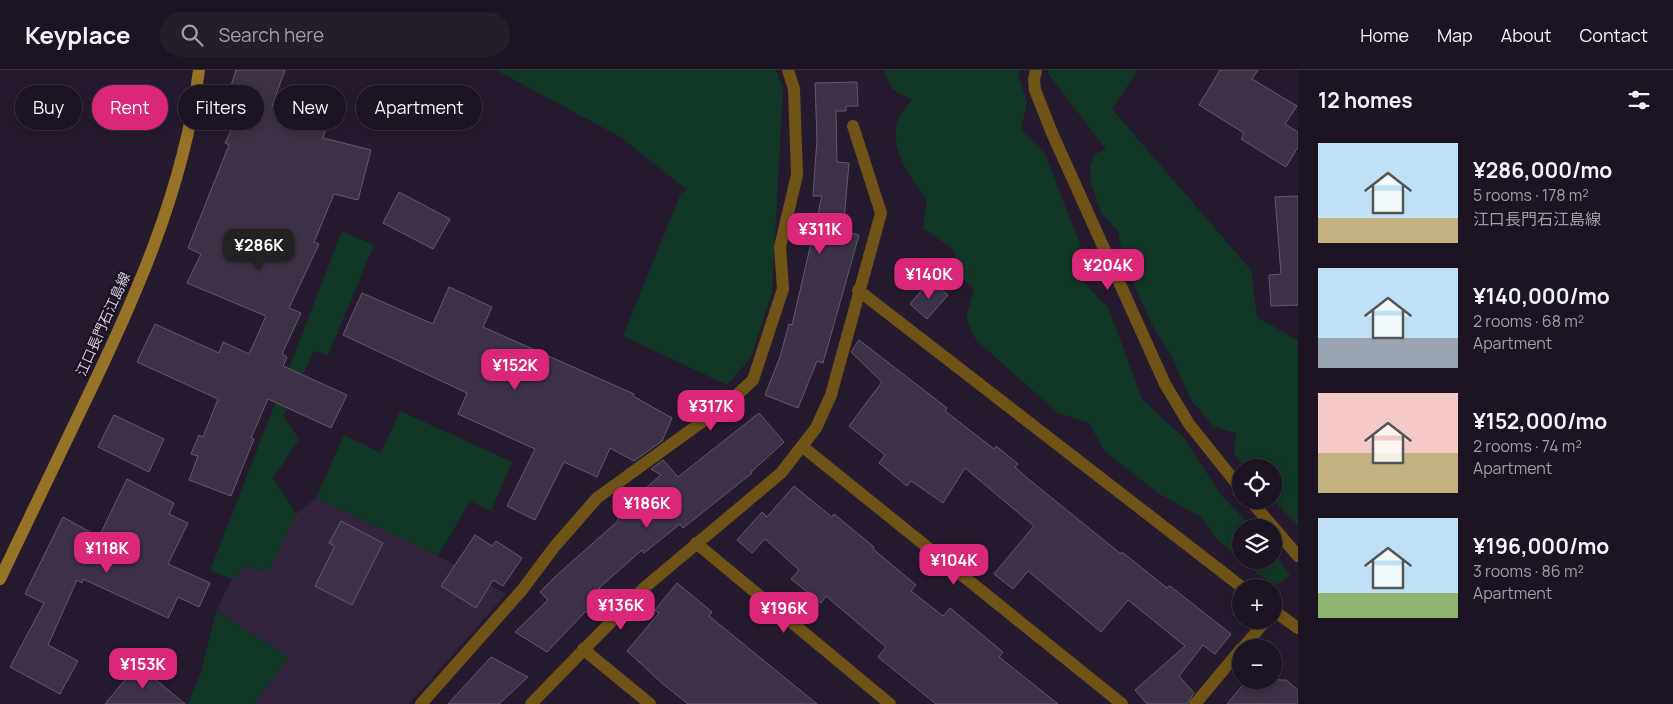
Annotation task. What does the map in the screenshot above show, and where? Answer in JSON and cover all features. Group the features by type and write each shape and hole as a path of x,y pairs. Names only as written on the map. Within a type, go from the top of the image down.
{"main road":[{"name":"江口長門石江島線","path":"0,579 118,333 162,227 194,106 199,70"}],"street":[{"path":"421,704 522,590 555,546 597,498 728,403 753,380 783,290 780,247 797,175 794,89 788,70"},
{"path":"1036,70 1034,80 1036,90 1052,133 1165,384 1188,424 1232,479"},
{"path":"532,704 583,649 644,588 781,473 816,428 831,395 858,290 881,213 853,126"},
{"path":"858,290 1232,579"},
{"path":"803,447 1122,704"},
{"path":"1258,509 1298,556"},
{"path":"696,543 890,704"},
{"path":"1282,617 1298,628"},
{"path":"1250,639 1258,629"},
{"path":"583,649 650,704"},
{"path":"1195,704 1232,660"}],"shaded area":[{"path":"316,498 438,556 506,594 409,704 254,704 289,657 216,611 232,579 246,566 269,571 296,514"}],"green space":[{"path":"496,70 776,70 783,88 772,292 751,357 727,385 623,336 681,193 687,190 622,138"},
{"path":"884,70 1020,70 1018,74 1027,102 1021,130 1045,154 1086,260 1082,280 1109,309 1142,399 1184,438 1221,495 1232,506 1232,509 1235,509 1244,519 1232,519 1232,552 1216,538 1202,517 1161,495 1105,452 1089,423 1058,413 976,340 966,318 974,289 956,273 955,251 923,228 927,199 908,172 898,152 896,130 898,119 902,111 912,100 892,89"},
{"path":"1049,70 1138,70 1112,109 1251,270 1257,317 1298,341 1298,525 1282,509 1282,459 1238,459 1234,454 1236,433 1214,427 1191,400 1173,359 1151,323 1123,259 1118,231 1101,213 1091,184 1090,166 1095,154 1106,149 1047,72"},
{"path":"342,231 374,245 328,355 314,351 283,416 299,439 273,478 296,514 269,571 246,566 232,579 210,571"},
{"path":"400,411 512,462 491,511 470,501 438,556 316,498 344,435 381,453"},
{"path":"1282,563 1290,575 1282,581 1282,579 1266,579 1252,569 1282,569"},
{"path":"216,611 289,657 254,704 188,704 201,672"}],"building":[{"path":"236,70 285,70 280,85 274,85 272,106 274,107 274,130 325,130 323,138 371,150 358,200 334,194 314,242 319,244 289,308 301,313 282,354 287,357 283,366 347,395 331,428 268,399 251,438 254,439 231,496 189,480 198,456 191,454 199,435 203,437 218,399 137,362 155,324 219,353 223,342 249,354 266,316 187,283 201,254 188,248 229,145 225,143 231,130 264,130 264,85 231,85"},
{"path":"1220,70 1258,70 1252,79 1297,106 1285,124 1298,132 1298,147 1286,167 1241,139 1244,133 1199,105"},
{"path":"857,82 858,106 846,106 846,111 836,111 837,162 849,163 843,231 859,235 823,363 817,361 798,408 765,395 780,357 789,324 792,325 822,196 813,196 817,139 815,83"},
{"path":"399,192 450,219 433,249 383,223"},
{"path":"1298,196 1298,305 1271,306 1269,275 1281,274 1275,197"},
{"path":"927,284 935,284 948,295 927,319 910,304"},
{"path":"449,287 492,307 483,327 634,394 633,396 672,418 662,441 634,461 610,448 597,477 564,462 535,520 507,506 535,449 458,414 467,393 343,335 362,293 433,324"},
{"path":"859,340 947,408 945,411 994,449 996,446 1018,464 1015,467 1027,478 1121,554 1122,552 1167,588 1170,586 1231,634 1215,654 1203,645 1179,676 1194,693 1187,704 1147,704 1135,690 1185,646 1128,600 1101,632 1028,571 1013,589 994,574 1034,526 965,468 943,503 911,481 907,486 879,463 885,455 849,426 882,382 851,352"},
{"path":"759,413 784,442 752,473 683,528 680,524 644,553 642,550 599,588 614,602 596,620 586,611 547,652 515,632 548,600 540,592 618,521 618,512 661,475 651,469 663,460 678,477"},
{"path":"114,415 164,439 149,472 98,447"},
{"path":"127,479 174,503 169,514 188,523 168,564 210,583 199,607 178,597 168,618 83,579 82,583 77,580 48,645 78,661 60,694 10,667 44,603 25,594 63,517 99,537"},
{"path":"794,486 832,517 834,514 874,547 873,549 916,585 911,591 943,616 950,608 1003,652 999,657 1058,704 936,704 878,657 886,647 826,596 821,603 791,579 799,570 765,539 752,553 737,540 762,512 767,517"},
{"path":"341,521 383,543 352,605 315,586 335,546 329,543"},
{"path":"475,535 492,546 496,541 522,558 503,586 493,580 476,608 441,586"},
{"path":"677,583 712,612 709,616 817,704 688,704 663,684 627,651 659,613 655,610"},
{"path":"491,657 528,677 499,704 448,704"},
{"path":"139,663 157,678 156,680 185,704 105,704"},
{"path":"1282,680 1286,680 1298,690 1298,704 1227,704 1240,689 1282,689"}]}
